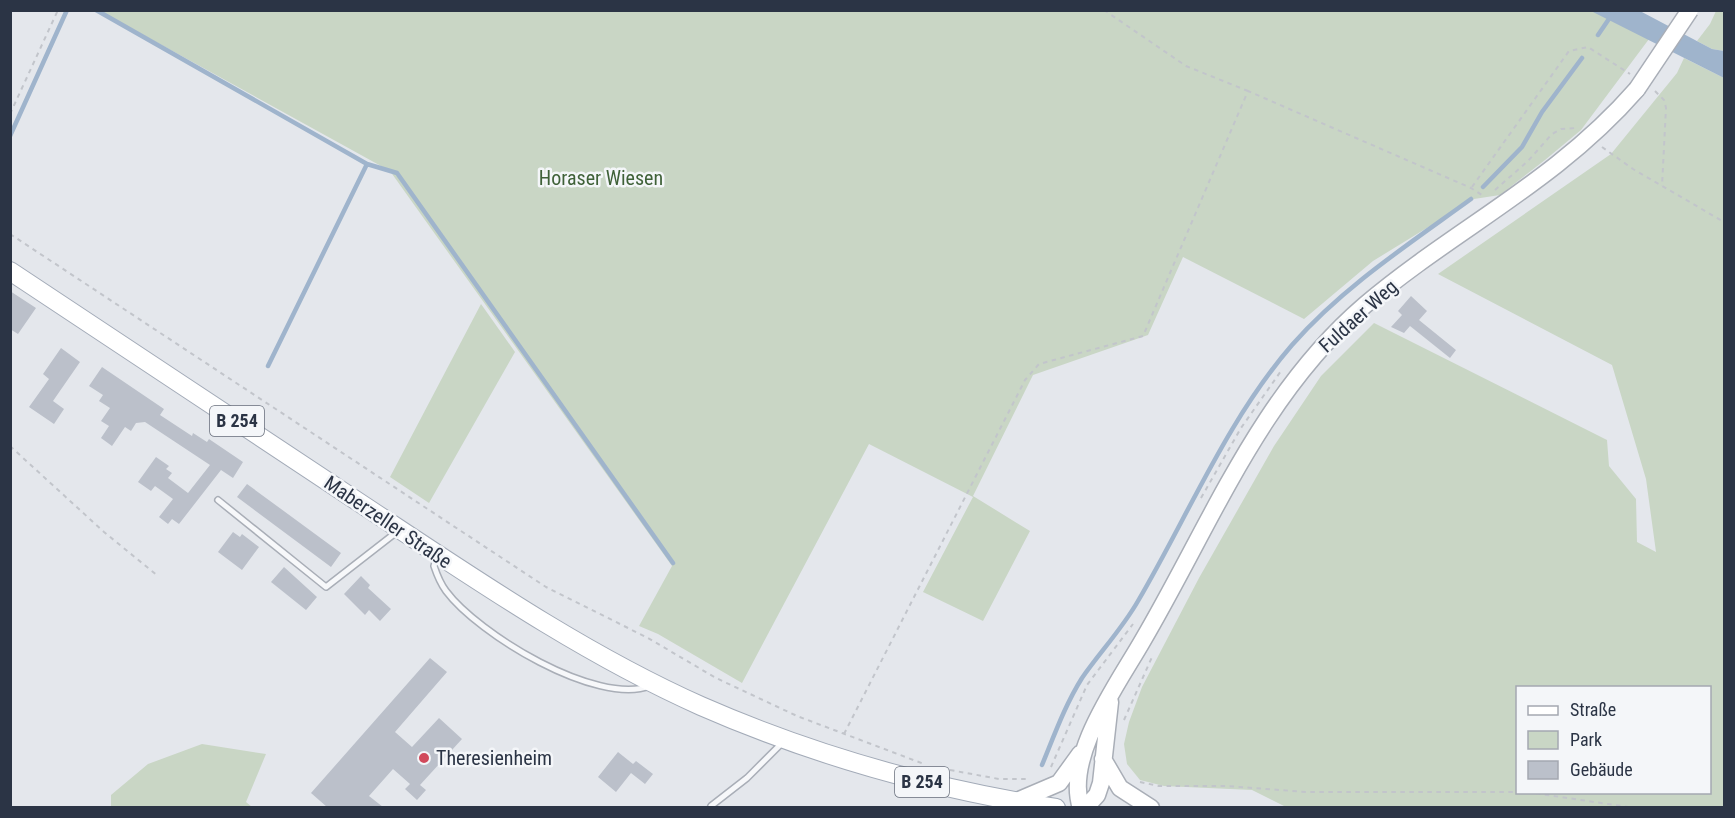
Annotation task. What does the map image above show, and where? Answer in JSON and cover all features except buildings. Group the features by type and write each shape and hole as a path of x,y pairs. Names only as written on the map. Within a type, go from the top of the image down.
{"main road":[{"name":"Fuldaer Weg","path":"1111,695 1097,795 1083,807 1076,792 1086,746 1111,695 1159,613 1247,449 1274,407 1310,360 1365,305 1557,167 1590,138 1640,84 1690,10"},
{"name":"Maberzeller Straße","path":"10,270 438,555 551,626 656,683 700,705 785,740 889,773 1017,801 1056,807"},
{"path":"1017,801 1059,783 1086,746"},
{"path":"1103,759 1120,788 1151,807"}],"lane":[{"path":"218,500 326,587 400,530"},
{"path":"438,555 434,567 447,593 501,639 569,678 589,684 609,689 639,689 656,683"},
{"path":"712,807 747,778 785,740"}],"path":[{"path":"10,114 58,10"},
{"path":"1104,10 1185,66 1471,188 1486,198"},
{"path":"1715,10 1725,12"},
{"path":"1471,188 1569,51 1588,47 1640,84 1659,94 1666,108 1662,186"},
{"path":"844,735 1025,380 1039,364 1143,336 1248,91"},
{"path":"1494,190 1528,161 1552,134 1572,127 1580,129"},
{"path":"1600,147 1725,222"},
{"path":"10,234 546,587 648,638 716,678 797,716 932,766"},
{"path":"10,446 104,532 158,576"},
{"path":"1121,729 1153,655"},
{"path":"943,769 999,779 1033,779"},
{"path":"1139,781 1170,787 1227,786 1306,792 1516,792"},
{"path":"1541,794 1635,807"}],"green space":[{"name":"Horaser Wiesen","path":"1591,10 1649,39 1581,130 1500,195 1474,199 1373,261 1304,319 1183,257 1148,335 1033,375 973,496 1030,531 983,621 923,592 973,497 869,444 742,683 658,634 639,626 672,566 390,171 100,11"},
{"path":"1716,11 1724,11 1724,51 1712,49 1697,41 1710,24"},
{"path":"1684,58 1724,78 1724,807 1286,807 1252,790 1164,786 1140,780 1127,764 1124,744 1129,722 1142,687 1199,578 1274,446 1321,376 1374,323 1607,440 1609,466 1636,499 1637,542 1656,552 1646,479 1612,365 1438,274 1611,154 1677,73"},
{"path":"481,304 515,352 429,503 390,477"},
{"path":"202,744 266,754 246,802 252,807 111,807 111,795 148,764"}],"water":[{"path":"1591,11 1640,11 1712,49 1724,51 1724,78"}],"waterway":[{"path":"10,136 67,10"},
{"path":"96,10 367,164 397,173 673,563"},
{"path":"1598,35 1615,10"},
{"path":"1483,187 1522,147 1542,112 1582,58"},
{"path":"268,366 367,164"},
{"path":"1042,765 1076,688 1132,611 1209,469 1269,374 1292,345 1333,304 1377,267 1471,199"}],"place":[{"name":"Theresienheim","path":"424,758"}]}
